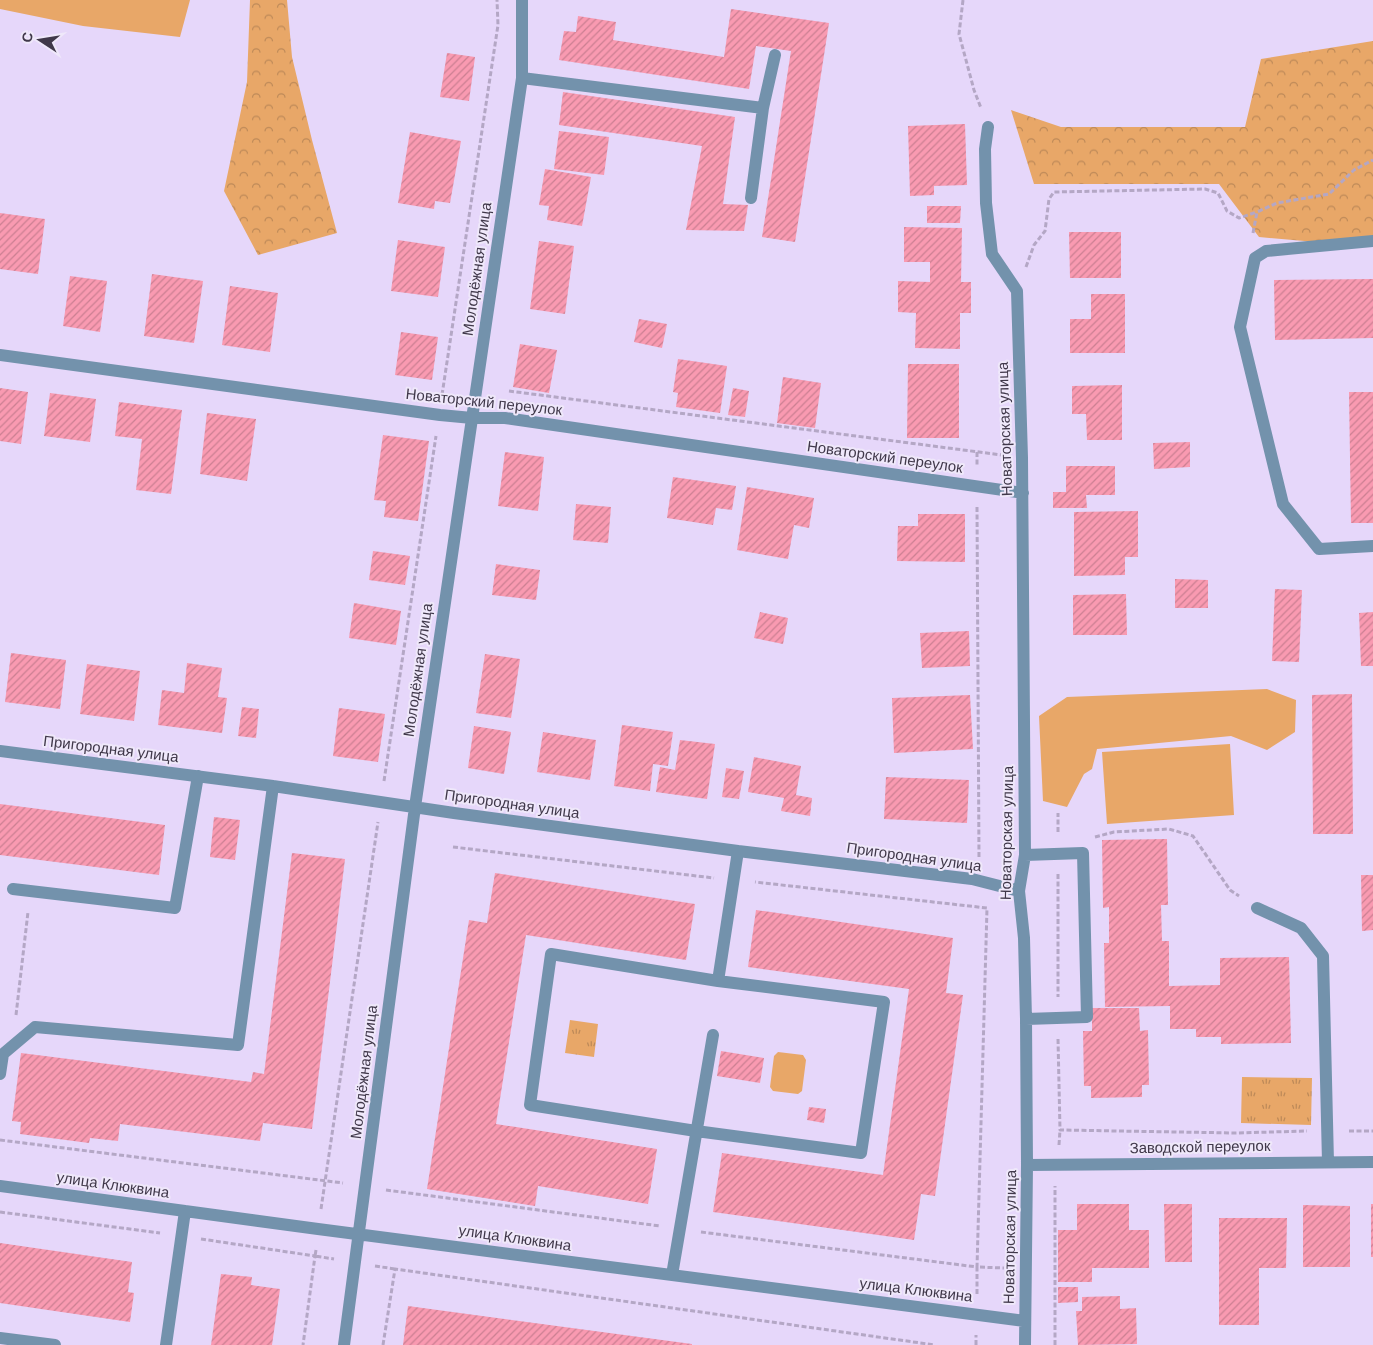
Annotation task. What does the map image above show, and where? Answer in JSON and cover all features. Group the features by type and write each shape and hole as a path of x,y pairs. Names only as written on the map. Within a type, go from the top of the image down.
{"street":[{"name":"Молодёжная улица","path":"344,1345 415,807 522,78 522,0"},
{"path":"751,198 763,108 775,55"},
{"path":"522,78 763,108"},
{"path":"988,127 985,149 986,203 992,254 1017,291"},
{"path":"1373,241 1266,250 1255,258 1240,327 1283,504 1319,549 1373,546"},
{"name":"Новаторская улица","path":"1017,291 1023,494 1025,855 1019,891 1024,938 1026,1019 1025,1345"},
{"name":"Новаторский переулок","path":"0,355 440,415 472,418 505,418 1023,494"},
{"name":"Пригородная улица","path":"0,751 273,786 738,851 972,879 1019,891"},
{"path":"13,889 175,908 198,776"},
{"path":"0,1074 3,1054 35,1027 238,1045 273,786"},
{"path":"718,981 738,851"},
{"path":"1025,855 1083,853 1087,1017 1026,1019"},
{"path":"1257,908 1301,928 1323,956 1328,1162"},
{"path":"551,954 718,981 884,1002 861,1153 696,1131 530,1105 551,954"},
{"path":"672,1275 713,1035"},
{"name":"Заводской переулок","path":"1027,1165 1373,1162"},
{"name":"улица Клюквина","path":"0,1186 318,1230 1025,1321"},
{"path":"166,1345 185,1211"},
{"path":"0,1338 55,1345"}],"path":[{"path":"315,1256 381,802 498,26 497,0"},
{"path":"963,0 959,34 974,90 988,127"},
{"path":"1017,291 1034,245 1045,231 1048,199 1054,192 1205,188 1218,193 1227,211 1240,218 1277,203 1329,194 1354,170 1373,160"},
{"path":"1255,258 1252,239 1257,212"},
{"path":"509,391 1022,458"},
{"path":"0,1140 977,1267 987,908 979,858 977,452"},
{"path":"1055,1345 1055,1194 1060,1130 1058,813"},
{"path":"1083,853 1095,836 1114,832 1169,829 1194,836 1230,890 1257,908"},
{"path":"454,847 987,908"},
{"path":"13,1045 31,891"},
{"path":"1060,1130 1236,1133 1373,1131"},
{"path":"384,1345 395,1269 935,1345"}],"green space":[{"path":"0,0 190,0 180,37 83,26 0,9"},
{"path":"250,0 287,0 292,57 337,233 258,255 224,191 247,82"},
{"path":"1373,41 1373,247 1259,237 1219,184 1034,184 1011,110 1061,127 1245,127 1261,59"},
{"path":"1267,689 1296,700 1295,732 1267,750 1231,736 1097,749 1092,769 1084,774 1067,807 1043,801 1039,716 1067,697"},
{"path":"1230,744 1234,815 1107,824 1102,752"},
{"path":"570,1020 598,1024 594,1057 565,1053"},
{"path":"778,1052 803,1055 806,1060 802,1091 798,1094 773,1091 770,1087 774,1056"},
{"path":"1242,1077 1312,1078 1311,1125 1241,1123"}],"building":[{"path":"731,9 829,23 795,242 762,237 791,51 756,46 749,89 559,60 564,31 576,32 578,16 616,22 613,40 724,57"},
{"path":"447,53 475,57 469,101 440,97"},
{"path":"563,92 735,117 723,204 748,205 744,231 686,230 702,146 559,125"},
{"path":"965,124 967,185 934,186 934,195 910,196 908,126"},
{"path":"559,131 609,137 604,175 554,169"},
{"path":"410,132 461,141 450,203 435,201 434,209 398,203"},
{"path":"545,169 591,177 582,226 547,220 549,206 539,205"},
{"path":"927,206 961,206 960,223 927,223"},
{"path":"0,213 45,219 38,274 0,269"},
{"path":"904,227 962,228 961,282 971,282 971,313 960,313 960,349 915,348 916,313 898,312 898,281 930,282 930,262 904,262"},
{"path":"1069,232 1121,232 1121,278 1070,278"},
{"path":"398,240 445,247 438,297 391,291"},
{"path":"539,241 574,246 565,314 530,309"},
{"path":"152,274 203,281 194,343 144,336"},
{"path":"70,276 107,281 100,332 63,326"},
{"path":"1373,279 1373,338 1275,340 1274,280"},
{"path":"230,286 278,293 270,352 222,345"},
{"path":"1091,294 1125,294 1125,353 1070,353 1070,319 1091,319"},
{"path":"639,319 667,324 662,348 634,342"},
{"path":"401,332 438,337 432,380 395,375"},
{"path":"520,344 557,350 549,393 513,387"},
{"path":"678,359 727,366 720,413 676,407 678,393 673,392"},
{"path":"908,364 959,364 959,438 907,438"},
{"path":"783,377 821,383 815,428 777,423"},
{"path":"1122,385 1122,440 1087,440 1086,414 1072,414 1072,386"},
{"path":"0,388 28,392 21,444 0,441"},
{"path":"733,388 749,391 745,417 728,415"},
{"path":"1349,392 1373,392 1373,523 1351,523"},
{"path":"50,393 96,399 90,442 44,436"},
{"path":"119,402 182,410 171,494 136,490 142,439 115,436"},
{"path":"207,413 256,419 247,481 200,474"},
{"path":"383,435 429,441 418,521 384,517 386,501 374,500"},
{"path":"1190,442 1190,467 1154,469 1153,443"},
{"path":"505,452 544,457 538,511 498,506"},
{"path":"1066,466 1115,466 1115,495 1086,495 1087,508 1053,508 1053,492 1066,492"},
{"path":"673,477 736,486 732,510 716,508 713,525 667,518"},
{"path":"747,487 814,498 809,528 794,525 788,559 737,550"},
{"path":"576,504 611,507 608,543 573,540"},
{"path":"1138,511 1138,557 1125,557 1125,575 1074,576 1074,512"},
{"path":"918,514 965,514 965,562 897,561 898,526 918,526"},
{"path":"373,551 410,556 405,585 369,580"},
{"path":"496,564 540,570 536,600 492,595"},
{"path":"1175,579 1208,580 1208,608 1175,608"},
{"path":"1275,589 1302,590 1299,662 1272,661"},
{"path":"1126,594 1127,635 1073,635 1073,595"},
{"path":"354,603 401,611 396,645 349,638"},
{"path":"760,612 788,618 783,644 754,638"},
{"path":"1373,612 1373,666 1361,666 1359,613"},
{"path":"969,631 970,666 922,668 920,633"},
{"path":"11,653 66,660 60,709 5,702"},
{"path":"485,654 520,659 511,718 476,713"},
{"path":"187,663 222,668 218,697 227,698 222,733 158,725 162,690 184,693"},
{"path":"87,664 140,671 134,721 80,714"},
{"path":"1352,694 1353,834 1313,834 1312,695"},
{"path":"970,695 973,749 894,753 892,698"},
{"path":"242,707 259,709 256,738 238,736"},
{"path":"339,708 385,714 378,762 333,756"},
{"path":"622,725 673,732 668,766 653,764 650,791 614,786"},
{"path":"474,726 511,732 504,774 468,768"},
{"path":"543,732 596,740 590,780 537,772"},
{"path":"680,740 715,744 707,799 656,792 660,767 675,770"},
{"path":"754,757 801,766 796,795 812,798 810,816 781,811 784,798 748,792"},
{"path":"726,768 744,771 739,799 722,797"},
{"path":"886,777 969,780 967,823 884,819"},
{"path":"0,804 165,825 159,875 0,855"},
{"path":"214,817 240,820 235,860 210,857"},
{"path":"1167,839 1168,905 1161,905 1162,941 1169,941 1169,986 1220,985 1220,958 1289,957 1291,1043 1221,1044 1221,1037 1196,1037 1196,1029 1170,1029 1170,1006 1105,1007 1104,943 1109,943 1109,907 1103,908 1102,840"},
{"path":"292,853 345,859 312,1129 263,1123 260,1141 120,1124 118,1141 90,1138 89,1143 20,1134 21,1122 12,1121 21,1053 251,1082 253,1072 264,1074"},
{"path":"495,873 695,904 686,960 526,935 496,1124 657,1149 648,1204 538,1186 535,1206 427,1189 469,920 487,923"},
{"path":"1361,875 1373,875 1373,930 1362,931"},
{"path":"756,910 953,938 946,993 963,995 935,1196 921,1194 914,1240 713,1212 722,1153 883,1175 909,989 748,967"},
{"path":"1092,1008 1139,1008 1140,1031 1148,1030 1149,1085 1142,1085 1142,1097 1091,1098 1091,1086 1084,1086 1083,1031 1092,1031"},
{"path":"721,1051 764,1058 760,1083 717,1076"},
{"path":"809,1107 826,1109 824,1123 807,1120"},
{"path":"1077,1204 1129,1204 1129,1230 1149,1230 1149,1268 1092,1268 1092,1282 1058,1282 1058,1230 1077,1230"},
{"path":"1164,1204 1192,1204 1192,1262 1165,1262"},
{"path":"1371,1204 1373,1204 1373,1257 1371,1257"},
{"path":"1303,1205 1350,1206 1350,1267 1303,1267"},
{"path":"1219,1218 1287,1218 1286,1268 1259,1268 1259,1325 1219,1325"},
{"path":"0,1243 132,1262 128,1292 134,1293 130,1322 0,1303"},
{"path":"221,1274 252,1277 251,1285 280,1289 272,1345 211,1345"},
{"path":"1058,1287 1078,1287 1078,1302 1058,1303"},
{"path":"1120,1296 1120,1309 1136,1308 1137,1344 1078,1345 1076,1311 1082,1311 1082,1297"},
{"path":"408,1306 692,1344 692,1345 403,1345"}]}
